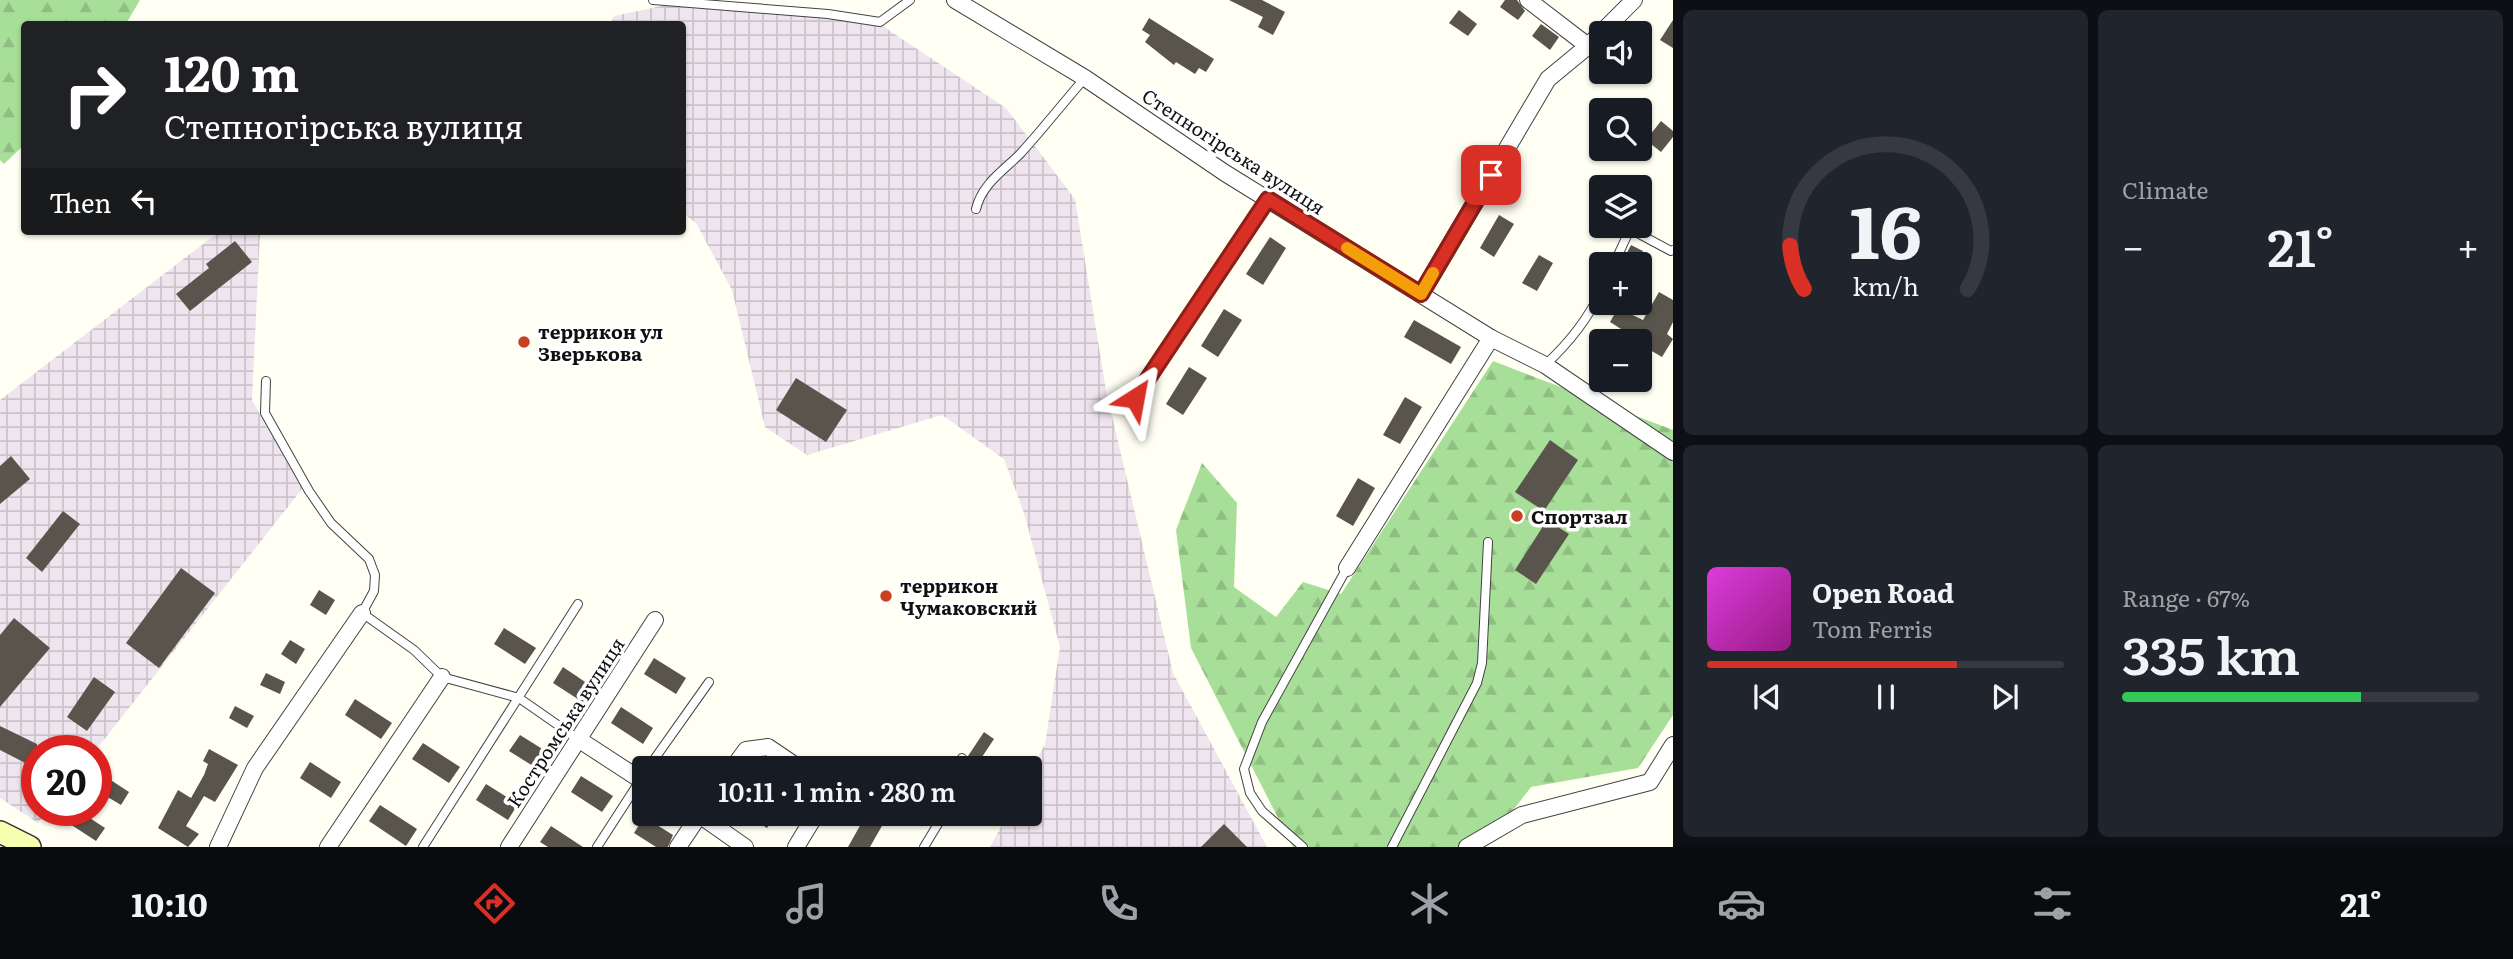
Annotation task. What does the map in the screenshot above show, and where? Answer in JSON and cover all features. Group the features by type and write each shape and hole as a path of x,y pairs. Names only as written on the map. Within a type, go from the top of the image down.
{"street":[{"path":"1528,0 1588,46"},
{"path":"1421,294 1548,79 1588,46 1634,0"},
{"name":"Степногірська вулиця","path":"956,1 1085,78 1268,199 1492,338 1545,365 1673,452"},
{"path":"1347,568 1492,338"},
{"path":"218,847 255,768 362,613"},
{"name":"Костромська вулиця","path":"509,847 655,620"},
{"path":"328,847 442,677"},
{"path":"578,739 632,769"},
{"path":"1467,847 1522,815 1650,782 1673,745"},
{"path":"742,756 746,750 768,747 781,756"},
{"path":"678,847 691,826"},
{"path":"716,826 745,847"},
{"path":"796,847 809,826"},
{"path":"0,832 30,847"}],"lane":[{"path":"653,0 828,13 880,22 910,0"},
{"path":"976,209 978,200 994,177 1020,153 1085,78"},
{"path":"1135,398 1268,199"},
{"path":"1619,252 1630,229 1673,250"},
{"path":"1545,365 1568,344 1589,314"},
{"path":"266,381 265,413 309,491 331,523 369,559 375,575 374,591 362,613 414,650 442,677 519,698 578,739"},
{"path":"1392,847 1477,683 1482,663 1488,542"},
{"path":"1303,847 1262,811 1250,793 1244,769 1262,722 1347,568"},
{"path":"423,847 578,604"},
{"path":"658,756 709,681"},
{"path":"597,847 632,794"},
{"path":"924,847 937,826"}],"shaded area":[{"path":"676,3 872,19 1006,108 1075,199 1106,391 1173,673 1267,847 990,847 1001,826 1042,826 1042,756 1039,756 1045,744 1060,647 1024,513 1004,459 942,415 807,455 765,427 732,290 696,223 686,215 686,21 612,21 614,16"},
{"path":"215,235 260,235 252,400 302,489 108,735 21,735 21,812 0,798 0,400"}],"green space":[{"path":"0,0 140,0 128,21 21,21 21,148 4,164 0,160"},
{"path":"1493,361 1673,430 1673,715 1638,768 1531,787 1485,847 1293,847 1191,648 1176,530 1202,463 1237,503 1234,587 1276,617 1303,582 1341,594"}],"building":[{"path":"1229,0 1262,0 1285,12 1273,35 1258,27 1263,17"},
{"path":"1505,0 1517,0 1525,11 1518,20 1500,7"},
{"path":"1459,10 1477,24 1468,36 1449,23"},
{"path":"1149,18 1214,59 1206,72 1199,68 1195,74 1176,62 1174,65 1145,42 1150,35 1142,30"},
{"path":"1673,20 1673,48 1660,40"},
{"path":"1541,24 1559,37 1550,50 1532,36"},
{"path":"1661,121 1673,131 1673,137 1661,152 1652,145 1652,132"},
{"path":"1499,215 1514,224 1494,257 1480,248"},
{"path":"1270,237 1286,248 1263,285 1246,274"},
{"path":"235,241 252,262 190,311 176,294 209,268 206,264"},
{"path":"1631,245 1643,251 1642,252 1627,252"},
{"path":"1539,255 1553,263 1537,291 1522,283"},
{"path":"1659,292 1673,300 1673,322 1667,334 1673,339 1662,357 1652,351 1652,329 1621,329 1610,322 1614,315 1633,315 1643,320 1646,315 1652,315 1652,304"},
{"path":"1224,309 1242,320 1218,357 1201,346"},
{"path":"1414,320 1461,347 1451,364 1404,337"},
{"path":"1189,367 1207,378 1183,415 1166,404"},
{"path":"796,378 847,410 826,442 776,410"},
{"path":"1405,397 1422,407 1400,444 1383,435"},
{"path":"1550,440 1578,460 1544,511 1515,492"},
{"path":"11,456 30,479 0,504 0,466"},
{"path":"1358,478 1375,488 1353,526 1336,516"},
{"path":"63,511 80,524 42,572 26,558"},
{"path":"1547,520 1569,534 1536,584 1515,570"},
{"path":"181,568 215,593 159,668 126,643"},
{"path":"319,590 335,600 326,615 310,605"},
{"path":"14,618 50,648 0,707 0,635"},
{"path":"504,628 536,648 525,664 494,644"},
{"path":"290,640 305,649 296,664 281,654"},
{"path":"654,658 686,678 676,694 644,674"},
{"path":"563,667 594,688 584,703 553,683"},
{"path":"266,673 285,682 280,694 260,685"},
{"path":"94,677 115,692 87,731 67,717"},
{"path":"355,699 392,723 381,739 345,715"},
{"path":"235,706 254,716 247,728 229,718"},
{"path":"621,707 653,728 643,744 611,723"},
{"path":"0,726 21,736 21,761 0,750"},
{"path":"984,732 994,739 983,756 968,756"},
{"path":"520,735 552,755 541,771 509,751"},
{"path":"423,743 460,767 449,783 412,759"},
{"path":"209,749 238,765 215,802 204,796 186,826 199,834 188,847 158,828 178,790 191,798 204,775 208,764 203,761"},
{"path":"310,762 341,782 331,798 300,778"},
{"path":"581,776 613,796 602,812 571,792"},
{"path":"112,781 129,792 121,805 112,800"},
{"path":"486,784 518,804 508,820 476,800"},
{"path":"380,805 417,829 406,846 369,821"},
{"path":"1224,824 1247,847 1201,847"},
{"path":"73,826 105,828 96,841"},
{"path":"551,826 583,847 548,847 540,842"},
{"path":"638,826 658,826 673,835 668,847 656,847 634,833"},
{"path":"860,826 882,826 870,847 848,847"}],"slow traffic":[{"path":"1347,248 1421,294 1433,273"}],"place":[{"name":"террикон ул Зверькова","path":"524,342"},
{"name":"Спортзал","path":"1517,516"},
{"name":"террикон Чумаковский","path":"886,596"}],"route":[{"path":"1135,398 1268,199 1421,294 1491,175"}]}
